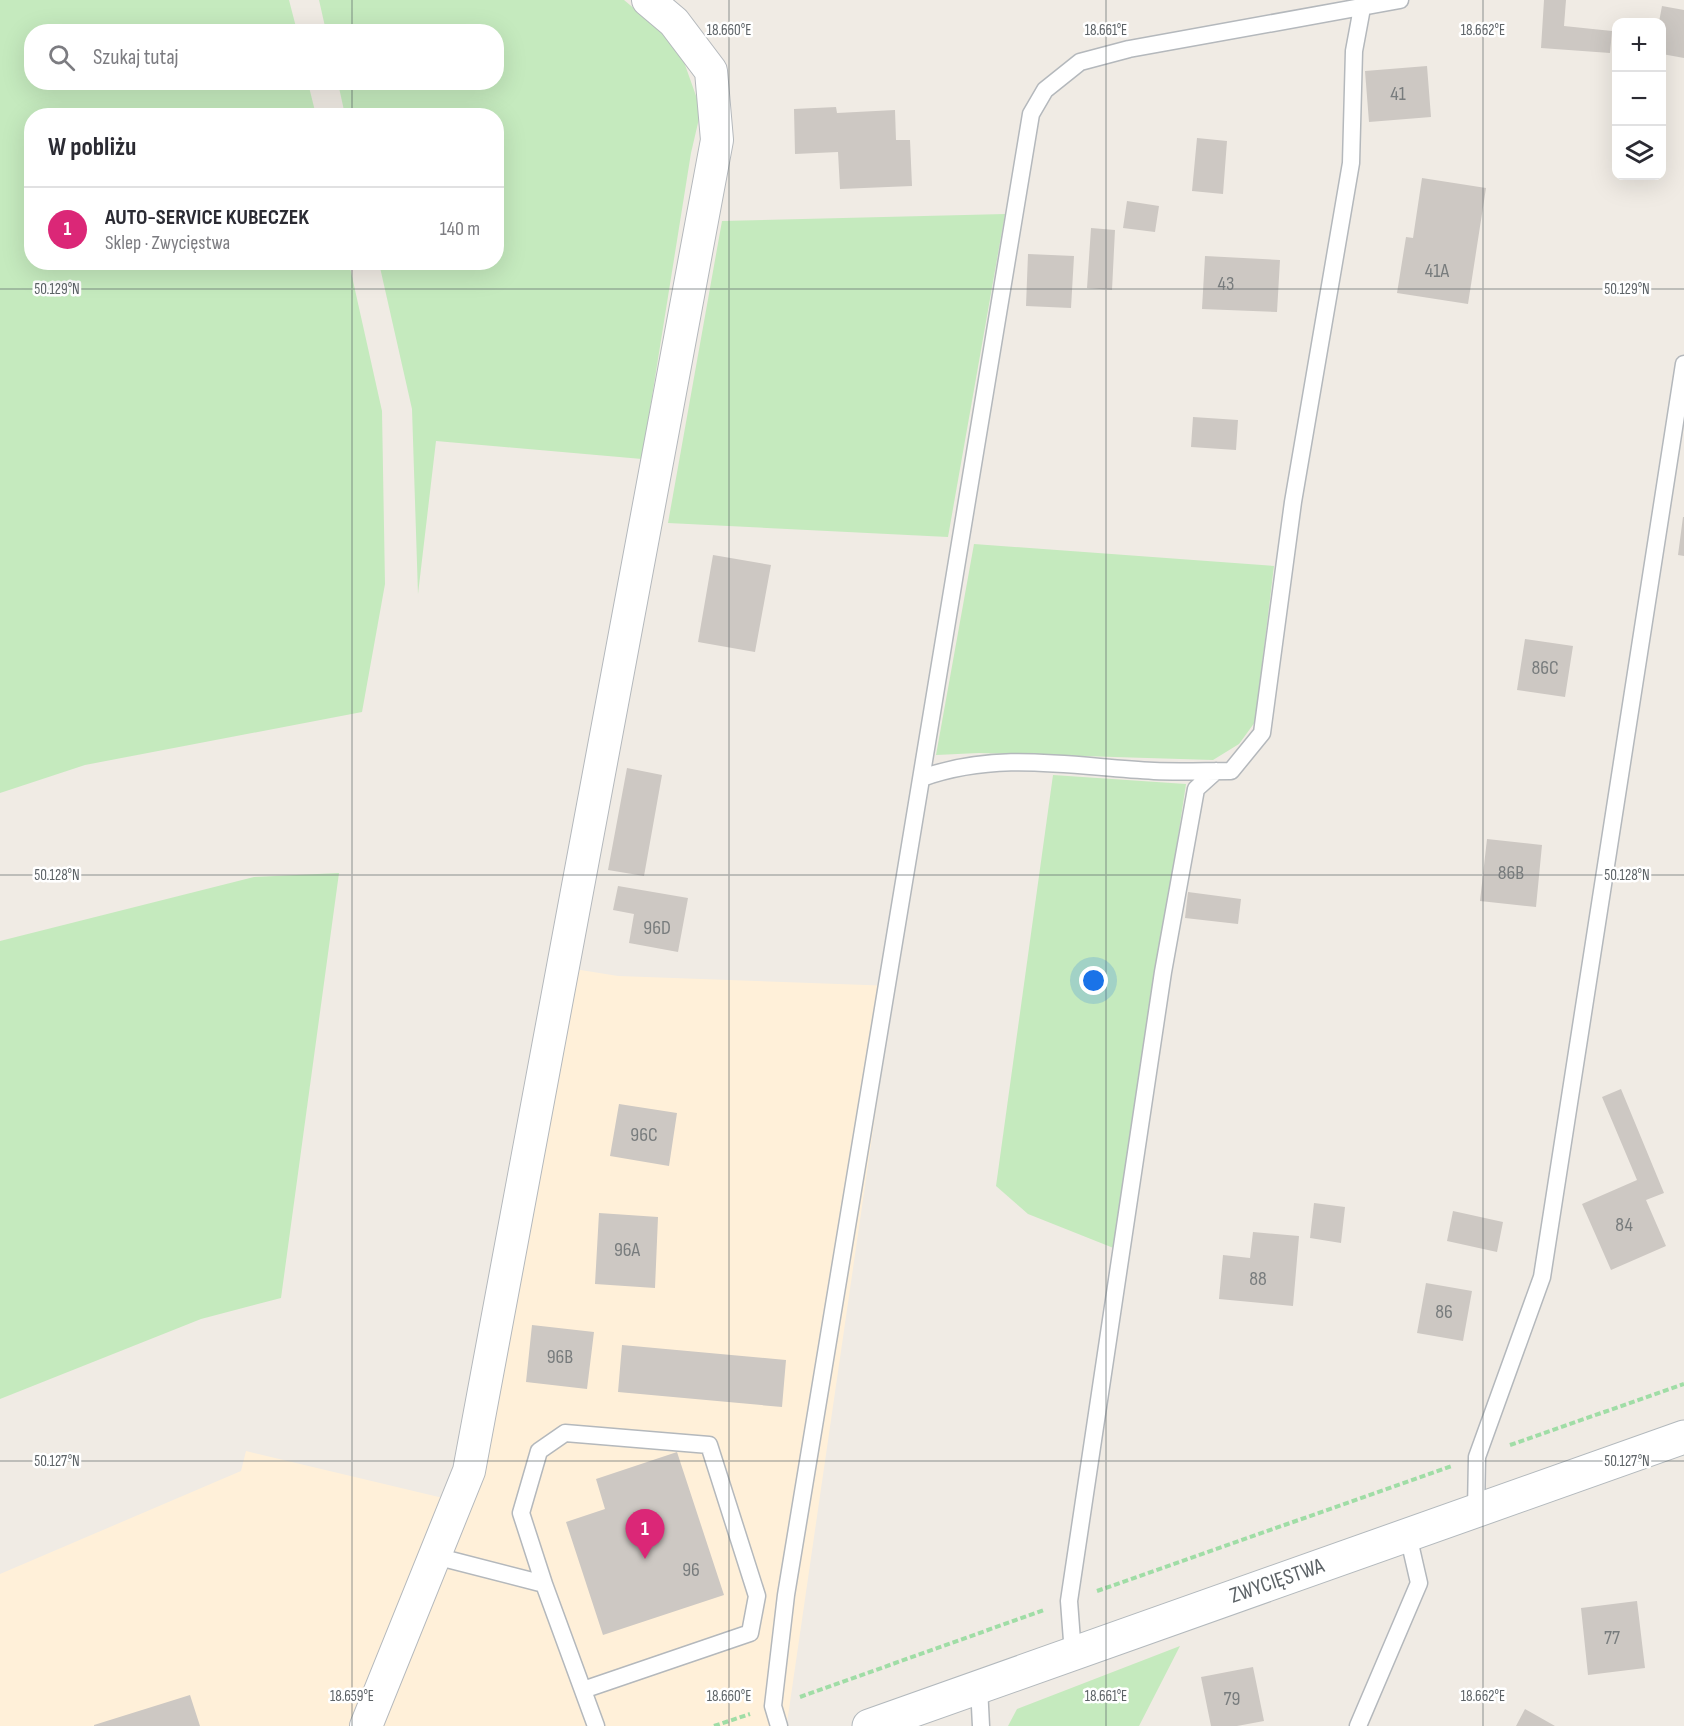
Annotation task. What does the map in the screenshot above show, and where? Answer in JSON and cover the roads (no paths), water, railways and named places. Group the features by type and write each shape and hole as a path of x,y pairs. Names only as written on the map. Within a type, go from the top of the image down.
{"main road":[{"name":"ZWYCIĘSTWA","path":"869,1726 1684,1437"}],"street":[{"path":"366,1726 469,1471 717,140 711,71 674,22 648,0"}],"lane":[{"path":"779,1726 773,1706 786,1595 1031,114 1045,90 1080,62 1129,49 1400,0"},
{"path":"922,778 954,766 1024,760 1154,771 1232,771 1262,733 1293,502 1351,163 1354,51 1362,8"},
{"path":"1476,1510 1477,1456 1542,1276 1684,364"},
{"path":"1073,1653 1069,1601 1163,972 1196,789 1216,771"},
{"path":"583,1690 750,1633 757,1596 709,1445 565,1433 539,1451 521,1513 544,1584 596,1726"},
{"path":"1358,1726 1419,1583 1408,1535"},
{"path":"435,1556 544,1584"},
{"path":"979,1687 981,1726"}],"place":[{"name":"AUTO-SERVICE KUBECZEK","path":"645,1559"}]}
